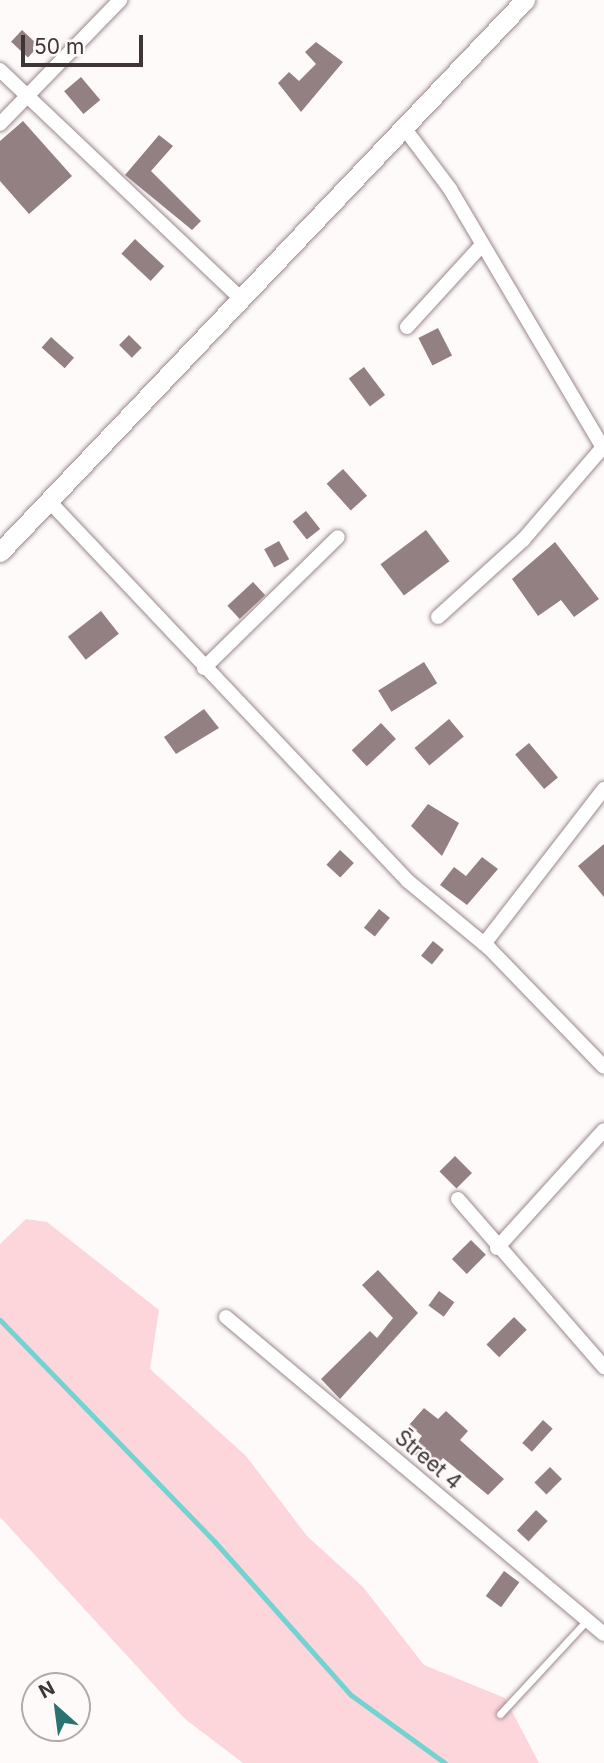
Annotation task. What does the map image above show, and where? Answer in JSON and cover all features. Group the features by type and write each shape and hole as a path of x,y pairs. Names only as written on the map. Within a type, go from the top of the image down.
{"street":[{"path":"0,124 120,0"},
{"path":"0,552 525,0"},
{"path":"0,70 240,298"},
{"path":"405,129 482,245 603,448 523,540 438,617"},
{"path":"407,327 482,245"},
{"path":"49,501 408,881 484,944 604,1067"},
{"path":"204,668 338,537"},
{"path":"484,944 604,789"},
{"path":"497,1248 604,1130"},
{"path":"458,1199 497,1248 604,1367"},
{"name":"S̄treet 4","path":"226,1317 604,1634"}],"lane":[{"path":"499,1714 587,1620"}],"shaded area":[{"path":"26,1219 47,1222 159,1310 150,1369 246,1456 307,1536 363,1587 424,1665 505,1698 539,1763 243,1763 185,1719 0,1517 0,1244"}],"building":[{"path":"22,30 39,46 28,57 11,42"},
{"path":"316,42 343,62 301,112 278,83 289,72 299,81 316,64 305,52"},
{"path":"81,77 100,100 83,114 64,91"},
{"path":"23,121 72,176 29,214 0,181 0,141"},
{"path":"159,135 173,146 151,171 201,221 192,230 125,175"},
{"path":"135,239 164,266 151,281 121,254"},
{"path":"438,328 452,356 432,366 418,338"},
{"path":"129,335 142,348 132,358 119,345"},
{"path":"51,337 74,358 65,368 42,347"},
{"path":"364,367 385,395 370,406 349,378"},
{"path":"343,469 367,496 351,510 327,484"},
{"path":"306,511 320,529 307,540 293,521"},
{"path":"426,530 449,561 404,595 380,564"},
{"path":"279,541 289,559 274,568 264,549"},
{"path":"555,542 599,599 574,617 561,600 538,616 512,579"},
{"path":"253,582 265,595 240,619 227,606"},
{"path":"101,611 119,634 86,660 68,637"},
{"path":"424,662 437,683 391,712 378,691"},
{"path":"204,709 219,728 176,754 164,737"},
{"path":"449,719 464,737 429,766 415,748"},
{"path":"381,723 396,739 367,766 352,750"},
{"path":"529,743 558,777 544,789 515,755"},
{"path":"428,804 459,823 442,856 411,826"},
{"path":"604,844 604,897 578,866"},
{"path":"340,850 354,863 340,878 326,865"},
{"path":"482,857 498,869 467,905 440,885 454,867 466,876"},
{"path":"379,909 390,918 375,936 364,928"},
{"path":"433,941 444,950 432,965 421,956"},
{"path":"455,1156 472,1173 456,1189 439,1172"},
{"path":"471,1240 486,1255 467,1274 452,1259"},
{"path":"378,1270 418,1313 340,1399 321,1379 370,1331 377,1338 393,1318 362,1285"},
{"path":"439,1291 454,1302 444,1317 428,1306"},
{"path":"514,1317 527,1330 499,1357 486,1345"},
{"path":"424,1408 438,1419 446,1411 468,1431 460,1440 504,1479 488,1495 443,1458 432,1470 410,1450 422,1436 409,1425"},
{"path":"543,1420 553,1429 532,1452 522,1443"},
{"path":"550,1467 562,1479 546,1495 534,1483"},
{"path":"536,1510 548,1521 529,1541 517,1530"},
{"path":"504,1571 519,1582 501,1607 486,1596"}],"waterway":[{"path":"0,1320 215,1542 351,1695 445,1763"}]}
